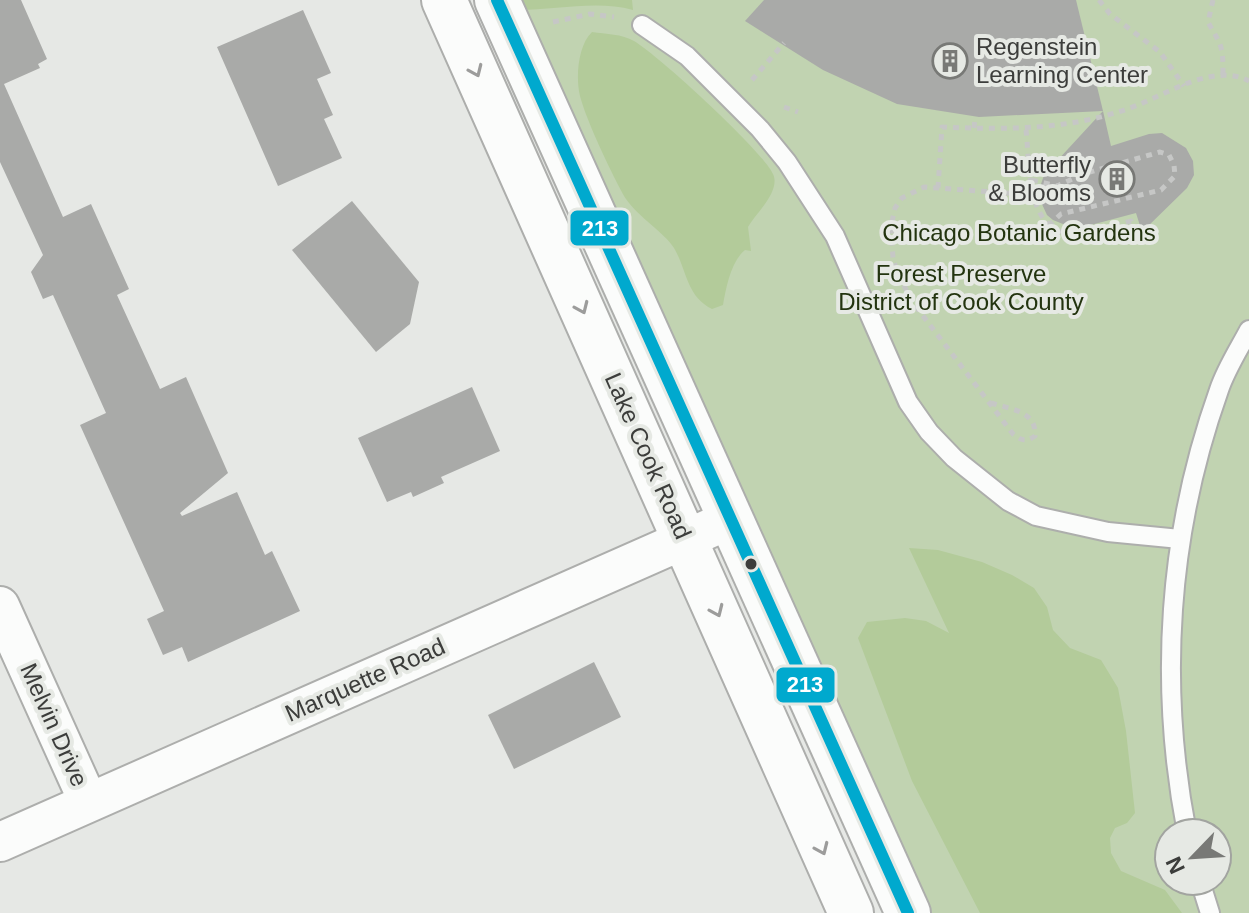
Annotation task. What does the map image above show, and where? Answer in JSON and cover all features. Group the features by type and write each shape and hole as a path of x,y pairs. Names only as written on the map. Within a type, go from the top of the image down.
{"main road":[{"name":"Lake Cook Road","path":"444,0 851,913"},
{"name":"Lake Cook Road","path":"506,19 908,913"}],"street":[{"name":"Marquette Road","path":"0,842 731,519"},
{"name":"Melvin Drive","path":"0,606 88,801"}],"lane":[{"path":"642,25 687,56 733,101 767,137 808,193 835,236 908,402 929,432 954,458 1008,501 1036,516 1108,532 1180,539"},
{"path":"679,36 687,56"},
{"path":"1184,817 1170,704 1170,633 1180,539 1220,387 1249,330"}],"path":[{"path":"1099,0 1110,14 1160,52 1184,86"},
{"path":"1213,0 1208,22 1220,37 1223,75"},
{"path":"506,19 548,23 590,14 624,18 642,25"},
{"path":"733,101 784,43"},
{"path":"938,188 942,127 1026,130 1136,106 1184,86 1223,75 1248,78"},
{"path":"974,128 975,117"},
{"path":"1026,130 1034,195 1040,215 1049,225 1070,234 1131,221 1136,238"},
{"path":"1032,180 1057,186 1083,174 1160,152 1169,155 1174,165 1175,176 1161,190 1061,214 1049,225"},
{"path":"991,403 1032,419 1036,427 1035,436 1029,441 1020,440 991,403 914,304 898,275 893,258 890,240 895,208 902,198 924,187 1034,195"}],"green space":[{"name":"Forest Preserve District of Cook County","path":"514,0 1249,0 1249,913 930,913"},
{"path":"514,0 632,0 633,10 591,6 518,10"},
{"path":"592,32 624,37 646,50 731,126 773,174 775,181 771,195 748,227 751,251 745,250 736,261 723,305 712,309 697,297 674,248 631,206 607,162 581,101 578,84 581,51"},
{"path":"909,548 938,550 982,562 1012,575 1034,588 1047,607 1053,630 1070,648 1101,660 1118,688 1135,813 1127,823 1115,828 1110,838 1111,853 1121,871 1153,885 1153,897 1170,897 1182,913 980,913 912,781 858,638 867,622 905,618 926,621 949,633"}],"building":[{"path":"0,0 21,0 47,59 38,64 40,68 4,84 63,217 91,204 129,289 117,295 160,389 186,377 228,473 180,513 182,516 237,492 265,555 272,551 300,611 188,662 182,647 163,655 147,619 164,611 80,425 106,413 53,295 43,299 31,272 43,255 0,162"},
{"name":"Regenstein Learning Center","path":"764,0 1076,0 1103,111 979,117 897,104 823,70 745,21"},
{"path":"303,10 331,73 317,79 333,115 324,119 342,158 278,186 217,47"},
{"name":"Butterfly & Blooms","path":"1103,111 1111,146 1162,133 1186,148 1193,161 1194,175 1187,188 1142,232 1136,213 1073,228 1053,220 1041,202 1039,190 1044,175"},
{"path":"352,201 419,282 410,324 376,352 292,250"},
{"path":"472,387 500,451 441,477 444,483 413,497 411,492 387,502 358,438"},
{"path":"594,662 621,717 514,769 488,715"}],"transit line":[{"name":"213","path":"497,0 908,913"}],"place":[{"name":"Regenstein Learning Center","path":"950,61"},
{"name":"Butterfly & Blooms","path":"1117,179"}],"park label":[{"name":"Chicago Botanic Gardens","path":"1019,233"}]}
